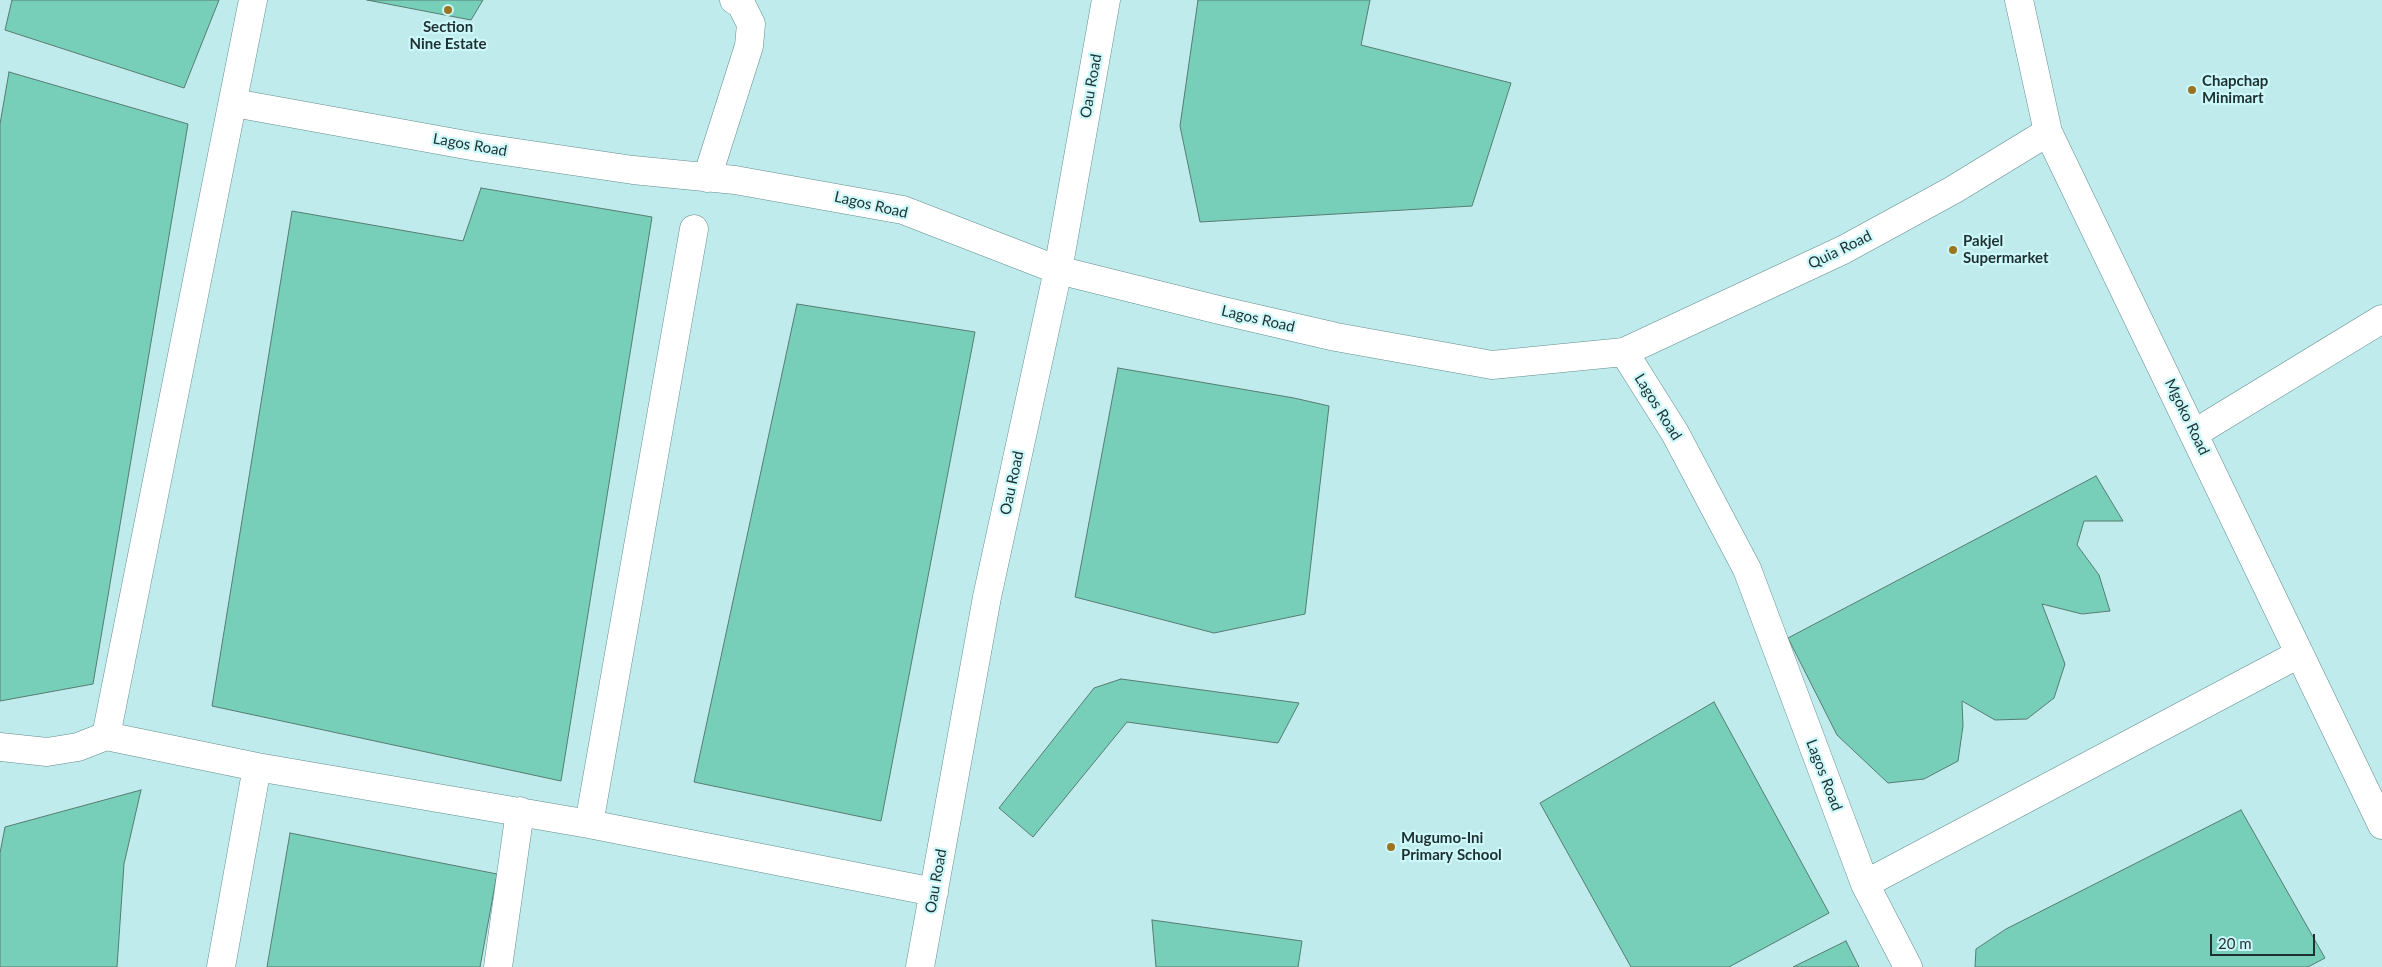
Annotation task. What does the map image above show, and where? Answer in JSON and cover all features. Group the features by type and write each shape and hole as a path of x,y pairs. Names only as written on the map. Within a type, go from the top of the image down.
{"street":[{"path":"106,736 234,103 253,0"},
{"path":"707,178 749,46 751,24 741,4 734,0"},
{"name":"Oau Road","path":"920,967 987,597 1058,270 1106,0"},
{"name":"Mgoko Road","path":"2018,0 2048,132 2195,433 2382,825"},
{"name":"Lagos Road","path":"234,103 547,158 819,193 903,210 1058,270 1336,337 1492,365 1624,352 1675,433 1747,569 1865,884 1908,967"},
{"name":"Quia Road","path":"1624,352 1843,250 1953,190 2048,132"},
{"path":"589,824 694,229"},
{"path":"2195,433 2382,319"},
{"path":"1865,884 2299,654"},
{"path":"0,747 48,752 78,748 106,736 257,768 589,824 934,892"},
{"path":"221,967 257,768"},
{"path":"498,967 520,812"}],"building":[{"path":"12,0 219,0 184,88 5,30"},
{"name":"Section Nine Estate","path":"367,0 483,0 471,20"},
{"path":"1198,0 1370,0 1361,45 1511,83 1472,206 1200,222 1180,126"},
{"path":"9,72 188,124 93,684 0,701 0,124"},
{"path":"481,188 652,217 561,781 212,706 292,211 463,241"},
{"path":"797,304 975,332 881,821 694,782"},
{"path":"1118,368 1294,398 1329,406 1305,614 1214,633 1075,597"},
{"path":"2096,476 2123,521 2084,521 2077,545 2099,575 2110,611 2082,614 2042,604 2065,664 2054,698 2027,719 1995,720 1962,701 1963,726 1958,761 1924,779 1888,783 1837,735 1788,638"},
{"path":"1121,679 1299,703 1278,743 1127,722 1033,837 999,808 1094,688"},
{"path":"1714,702 1829,913 1729,967 1631,967 1540,803"},
{"path":"141,790 124,864 117,967 0,967 0,853 5,827"},
{"path":"2241,810 2325,958 2308,967 1975,967 1976,949 2006,929"},
{"path":"290,833 497,874 480,967 267,967"},
{"path":"1152,920 1302,941 1298,967 1156,967"},
{"path":"1846,941 1859,967 1793,967"}],"place":[{"name":"Section Nine Estate","path":"448,10"},
{"name":"Chapchap Minimart","path":"2192,90"},
{"name":"Pakjel Supermarket","path":"1953,250"},
{"name":"Mugumo-Ini Primary School","path":"1391,847"}]}
